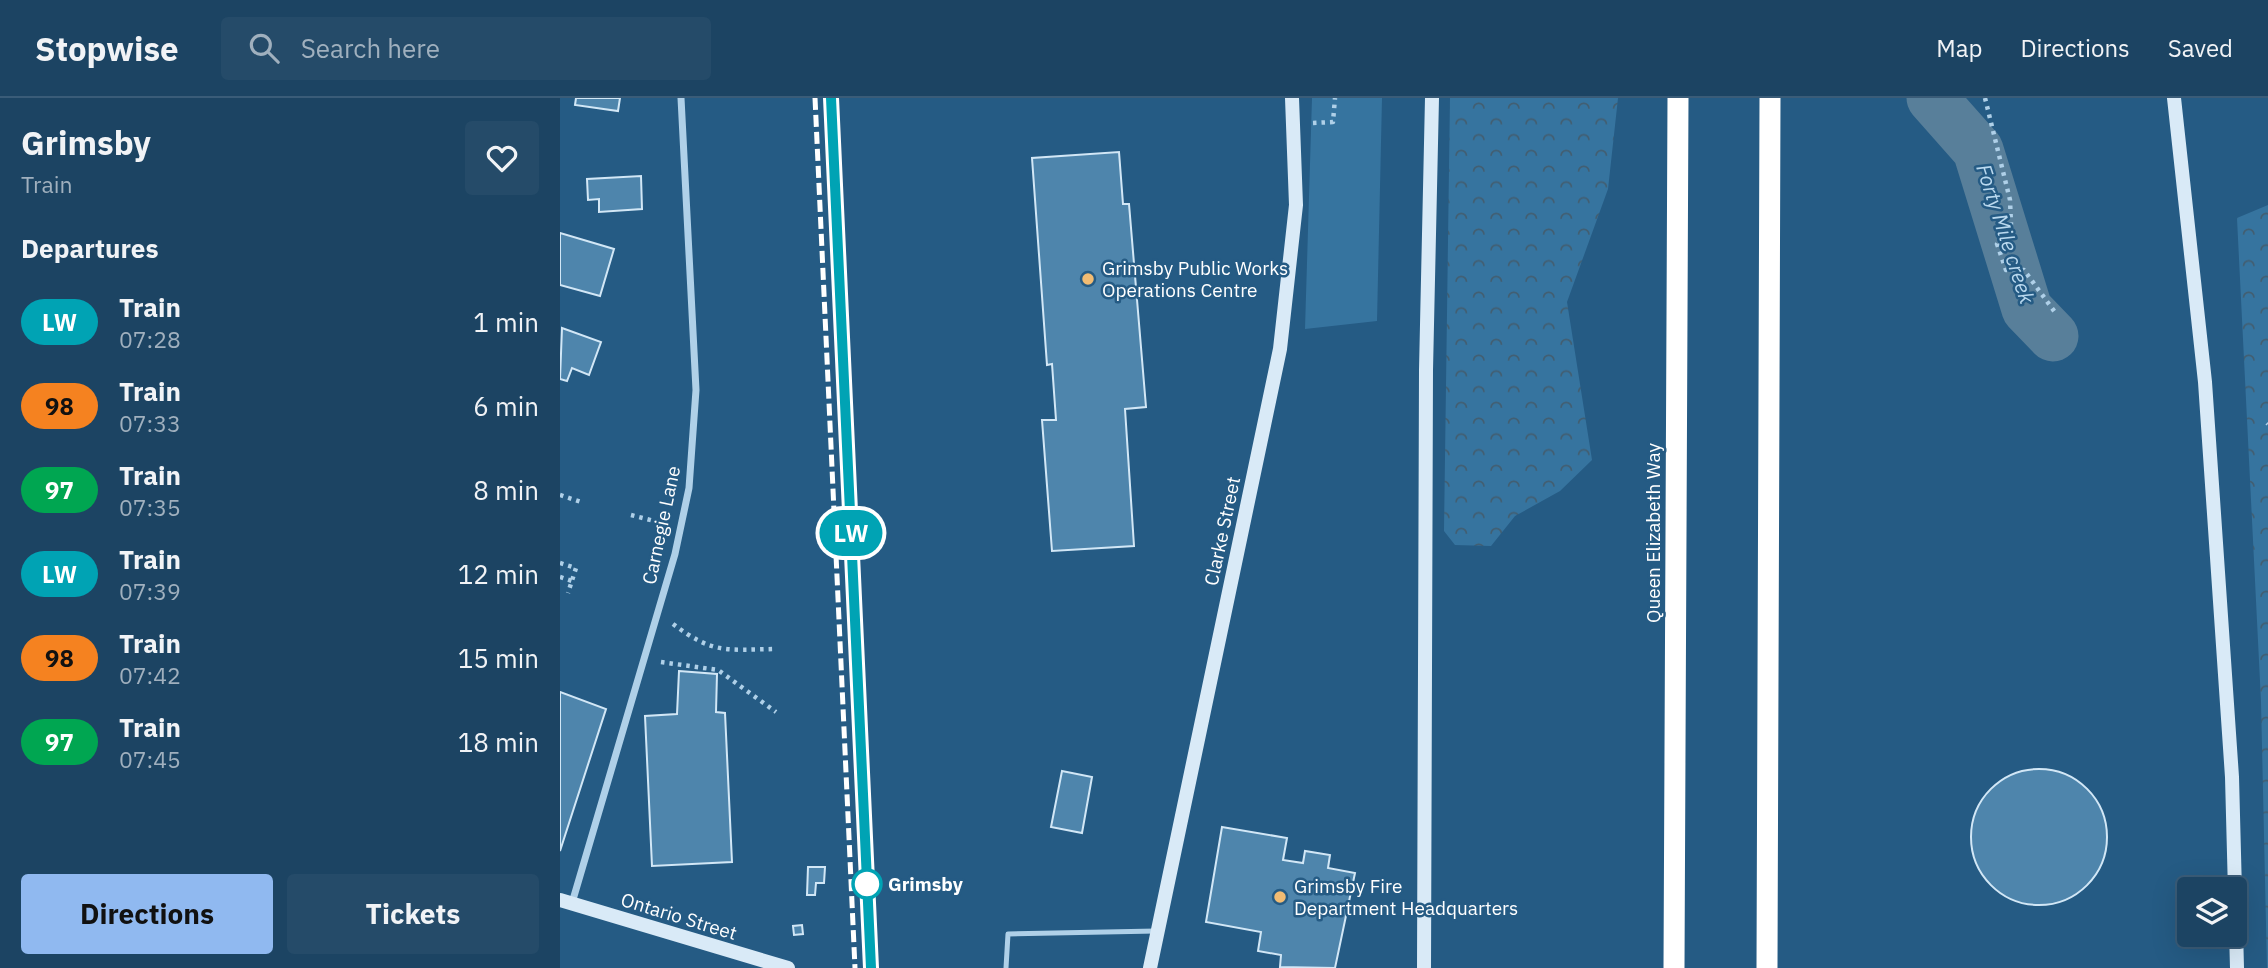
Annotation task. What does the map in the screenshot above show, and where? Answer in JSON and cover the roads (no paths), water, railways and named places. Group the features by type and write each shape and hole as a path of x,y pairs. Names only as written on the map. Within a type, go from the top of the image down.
{"highway":[{"name":"Queen Elizabeth Way","path":"1674,968 1678,98"},
{"path":"1767,968 1770,98"}],"main road":[{"name":"Clarke Street","path":"1150,968 1280,349 1296,205 1292,98"},
{"path":"1424,968 1426,370 1432,98"},
{"path":"2174,98 2205,382 2232,776 2237,968"},
{"name":"Ontario Street","path":"566,902 788,968"}],"street":[{"name":"Carnegie Lane","path":"566,902 658,612 675,554 689,488 696,390 681,98"}],"lane":[{"path":"1006,968 1008,934 1156,931"}],"waterway":[{"name":"Forty Mile creek","path":"1932,98 1978,150 2027,309 2053,336"}],"railway":[{"path":"815,98 855,968"},
{"path":"831,98 871,968"}],"train":[{"name":"LW","path":"831,98 871,968"}],"place":[{"name":"Grimsby Public Works Operations Centre","path":"1088,279"},
{"name":"Grimsby","path":"867,884"},
{"name":"Grimsby Fire Department Headquarters","path":"1280,897"}]}
